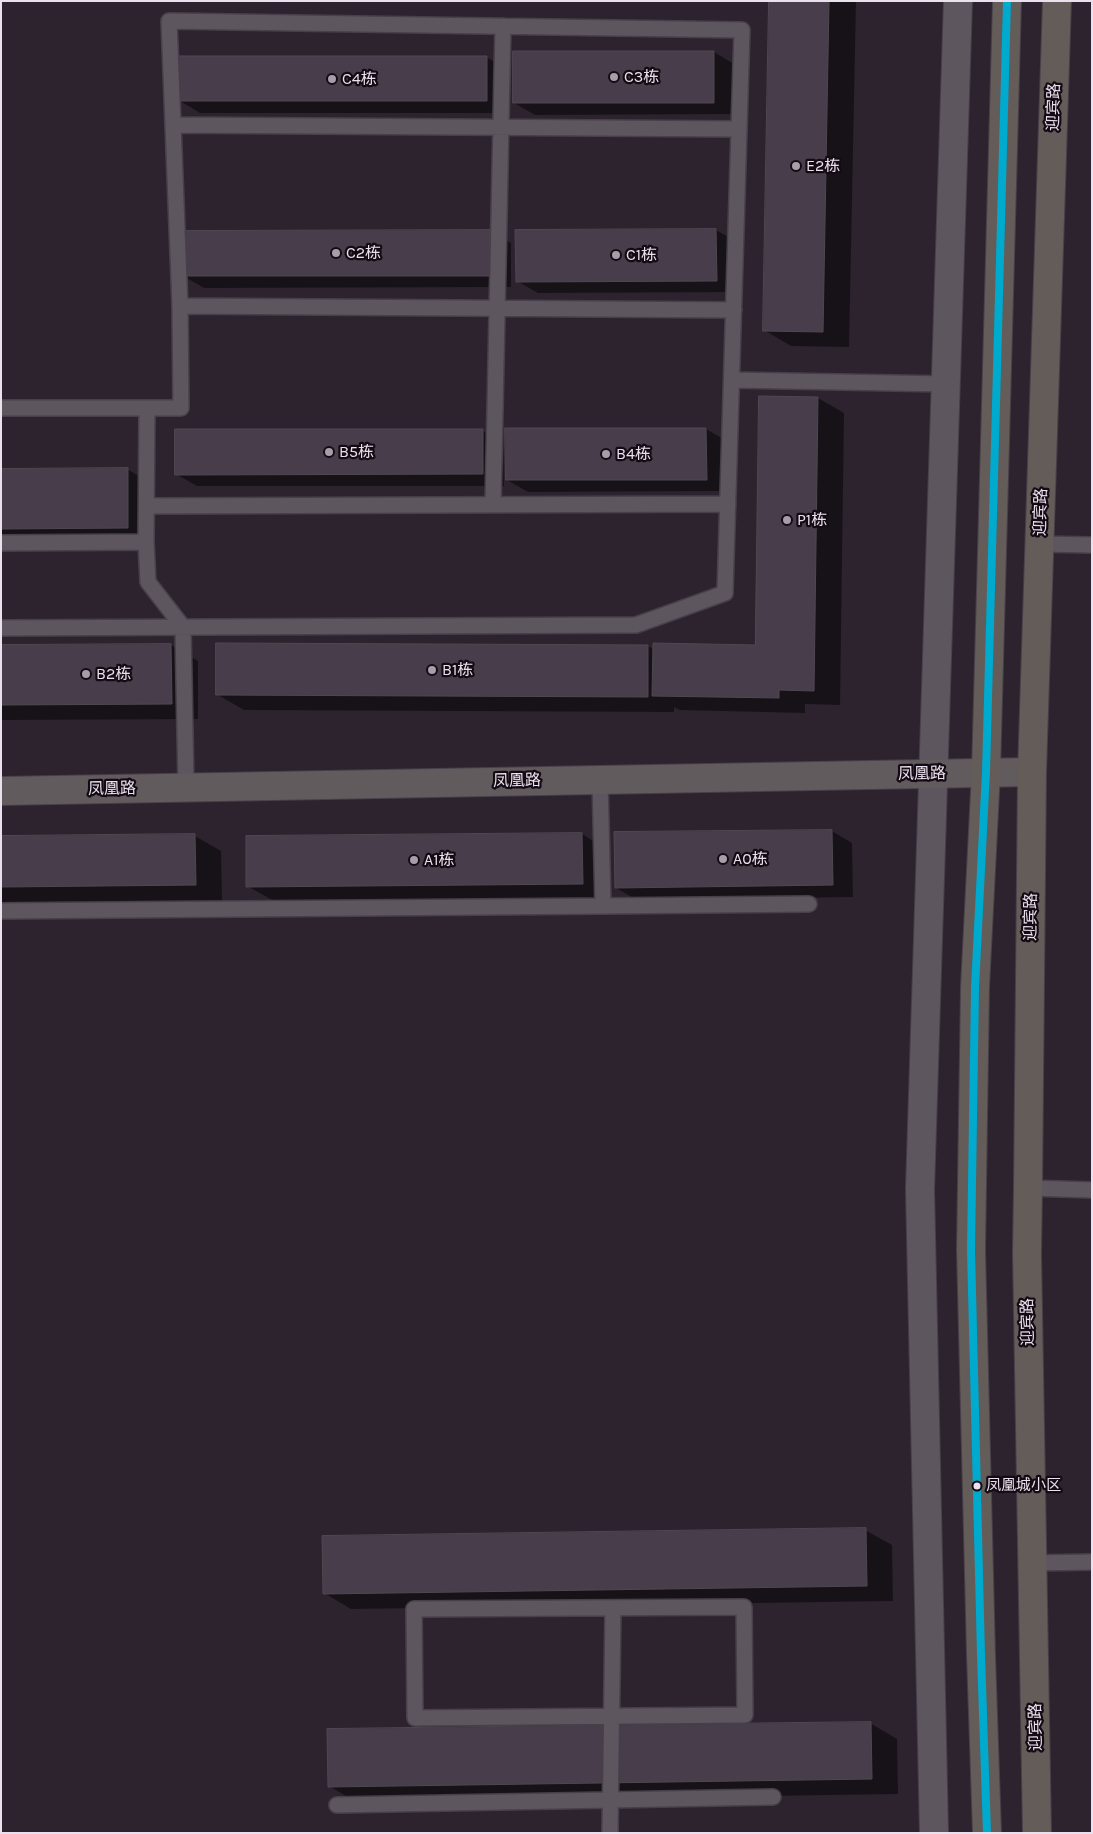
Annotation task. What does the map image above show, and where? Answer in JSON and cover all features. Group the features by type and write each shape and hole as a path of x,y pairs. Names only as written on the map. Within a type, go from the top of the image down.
{"main road":[{"path":"987,1833 980,1654 971,1250 975,987 986,772 1007,1"},
{"name":"迎宾路","path":"1038,1833 1027,1253 1032,772 1057,1"}],"street":[{"path":"934,1833 920,1189 958,1"},
{"name":"凤凰路","path":"1,791 1032,772"}],"lane":[{"path":"1,408 181,408 180,306 169,20 742,30 725,592 636,625 1,628"},
{"path":"492,505 503,26"},
{"path":"173,125 739,130"},
{"path":"180,306 734,310"},
{"path":"732,380 947,384"},
{"path":"147,408 146,542 148,582 183,627 186,787"},
{"path":"147,506 728,504"},
{"path":"1,543 146,542"},
{"path":"1040,544 1092,545"},
{"path":"600,780 603,906"},
{"path":"1,911 809,904"},
{"path":"1028,1188 1092,1190"},
{"path":"1033,1563 1092,1562"},
{"path":"744,1607 745,1715 415,1718 414,1609 612,1608 744,1607"},
{"path":"610,1833 612,1608"},
{"path":"337,1804 773,1797"}],"building":[{"name":"E2栋","path":"769,1 829,1 823,332 763,331"},
{"name":"C3栋","path":"513,51 714,51 714,103 513,103"},
{"name":"C4栋","path":"178,56 487,56 487,101 178,101"},
{"name":"C1栋","path":"716,229 717,281 516,282 515,230"},
{"name":"C2栋","path":"490,230 490,276 182,276 182,231"},
{"name":"P1栋","path":"759,396 818,397 814,691 779,690 779,698 652,696 653,643 755,645"},
{"name":"B4栋","path":"505,428 706,428 707,480 506,480"},
{"name":"B5栋","path":"175,429 483,429 483,474 175,475"},
{"path":"128,468 128,528 1,529 1,469"},
{"name":"B1栋","path":"216,643 648,645 648,697 216,695"},
{"name":"B2栋","path":"171,644 172,704 1,705 1,645"},
{"name":"A0栋","path":"832,830 833,885 615,888 614,832"},
{"name":"A1栋","path":"582,833 583,884 246,887 246,836"},
{"path":"195,834 196,885 1,887 1,836"},
{"path":"866,1528 867,1586 323,1594 322,1536"},
{"path":"871,1722 872,1779 328,1787 327,1729"}],"transit line":[{"path":"987,1833 971,1250 975,987 986,772 1007,1"}],"place":[{"name":"C3栋","path":"614,77"},
{"name":"C4栋","path":"332,79"},
{"name":"E2栋","path":"796,166"},
{"name":"C2栋","path":"336,253"},
{"name":"C1栋","path":"616,255"},
{"name":"B5栋","path":"329,452"},
{"name":"B4栋","path":"606,454"},
{"name":"P1栋","path":"787,520"},
{"name":"B1栋","path":"432,670"},
{"name":"B2栋","path":"86,674"},
{"name":"A0栋","path":"723,859"},
{"name":"A1栋","path":"414,860"},
{"name":"凤凰城小区","path":"977,1486"}]}
